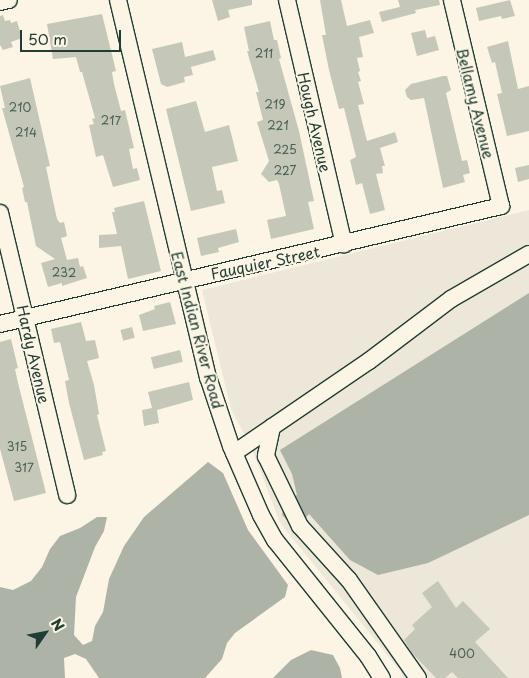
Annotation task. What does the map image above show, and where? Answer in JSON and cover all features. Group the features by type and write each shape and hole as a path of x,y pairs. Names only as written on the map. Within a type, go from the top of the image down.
{"street":[{"path":"0,2 9,0"},
{"name":"East Indian River Road","path":"118,0 208,377 234,453 261,516 275,540 368,656 382,678"},
{"name":"Hough Avenue","path":"287,0 344,244"},
{"name":"Bellamy Avenue","path":"452,0 501,206"},
{"name":"Fauquier Street","path":"0,324 501,206"},
{"name":"Hardy Avenue","path":"0,213 67,495"},
{"path":"234,453 368,361 451,299 529,254"},
{"path":"272,427 266,456 283,495 300,526 349,580 418,678"}],"shaded area":[{"path":"529,210 529,678 403,678 402,673 280,523 252,449 231,409 202,290"},
{"path":"529,293 529,515 428,563 378,575 350,560 309,514 304,520 289,522 282,515 285,502 297,495 292,474 280,450"},
{"path":"208,462 223,473 248,530 288,585 285,597 235,633 227,643 222,659 205,678 99,678 86,659 75,654 64,658 65,678 0,678 0,587 13,590 31,581 42,567 50,549 60,536 80,528 97,517 107,517 104,531 95,547 76,597 74,635 83,645 92,641 95,626 103,612 109,579 124,546 144,517"},
{"path":"311,650 333,655 340,668 342,678 273,678 291,660"}],"building":[{"path":"212,0 252,0 252,5 228,10 230,17 218,21"},
{"path":"320,0 341,0 347,26 370,20 374,33 359,37 363,57 357,58 361,81 358,82 364,104 358,105 367,141 395,132 398,142 380,148 385,166 382,166 383,173 376,174 385,210 370,214 362,183 356,185 350,160 356,157 344,108 339,109 329,70 322,35 326,35"},
{"path":"398,0 439,0 440,5 415,10 416,13 382,22 379,12 400,7"},
{"path":"510,0 515,16 502,19 501,16 479,21 476,8"},
{"path":"102,14 116,71 112,72 114,84 121,111 125,110 134,148 129,149 133,169 137,168 140,180 113,187 103,155 96,157 89,125 94,124 92,119 95,118 76,57 53,59 47,24"},
{"path":"3,15 5,21 10,20 11,23 17,21 22,38 11,42 13,47 3,50 0,45 0,16"},
{"path":"270,21 274,40 277,40 281,58 279,59 299,131 314,201 308,202 314,229 271,239 267,220 286,216 277,180 269,182 261,174 269,161 257,122 263,120 256,92 259,92 247,51 249,51 244,27"},
{"path":"425,30 427,38 435,36 439,50 417,56 411,33"},
{"path":"508,41 518,89 529,86 529,131 507,136 497,94 502,93 495,62 492,63 487,47"},
{"path":"182,42 185,57 213,50 216,60 191,67 193,75 184,77 185,82 167,87 161,84 152,49"},
{"path":"447,76 451,90 446,93 462,161 467,160 470,173 463,175 465,182 443,188 424,98 411,100 407,97 405,90 411,84"},
{"path":"30,78 50,166 46,167 57,219 60,223 64,222 67,236 61,238 67,260 78,258 80,267 83,266 87,278 62,286 62,283 48,287 41,263 55,259 36,246 27,202 25,202 22,188 24,187 2,108 5,108 0,86"},
{"path":"196,101 205,132 229,125 238,161 212,167 217,191 222,190 225,203 191,211 166,109"},
{"path":"529,165 529,179 518,182 515,168"},
{"path":"144,201 161,271 128,279 121,246 99,248 99,235 117,234 112,212 115,212 114,208"},
{"path":"236,229 239,242 218,248 219,252 201,256 197,238"},
{"path":"170,302 176,324 143,331 139,315 155,309 154,306"},
{"path":"81,322 86,341 95,340 99,358 87,361 94,385 99,414 97,415 106,451 102,452 103,455 84,460 69,403 65,381 69,380 60,342 54,343 51,329"},
{"path":"132,327 135,338 123,341 120,330"},
{"path":"11,339 18,368 15,369 18,383 46,493 14,501 0,449 0,342"},
{"path":"180,350 183,362 154,369 151,357"},
{"path":"189,382 193,400 157,410 159,423 144,426 142,410 152,408 148,392"},
{"path":"438,581 456,608 463,601 490,629 475,642 508,678 458,678 452,672 445,678 436,678 412,653 404,640 415,629 412,625 432,607 422,593"}]}
